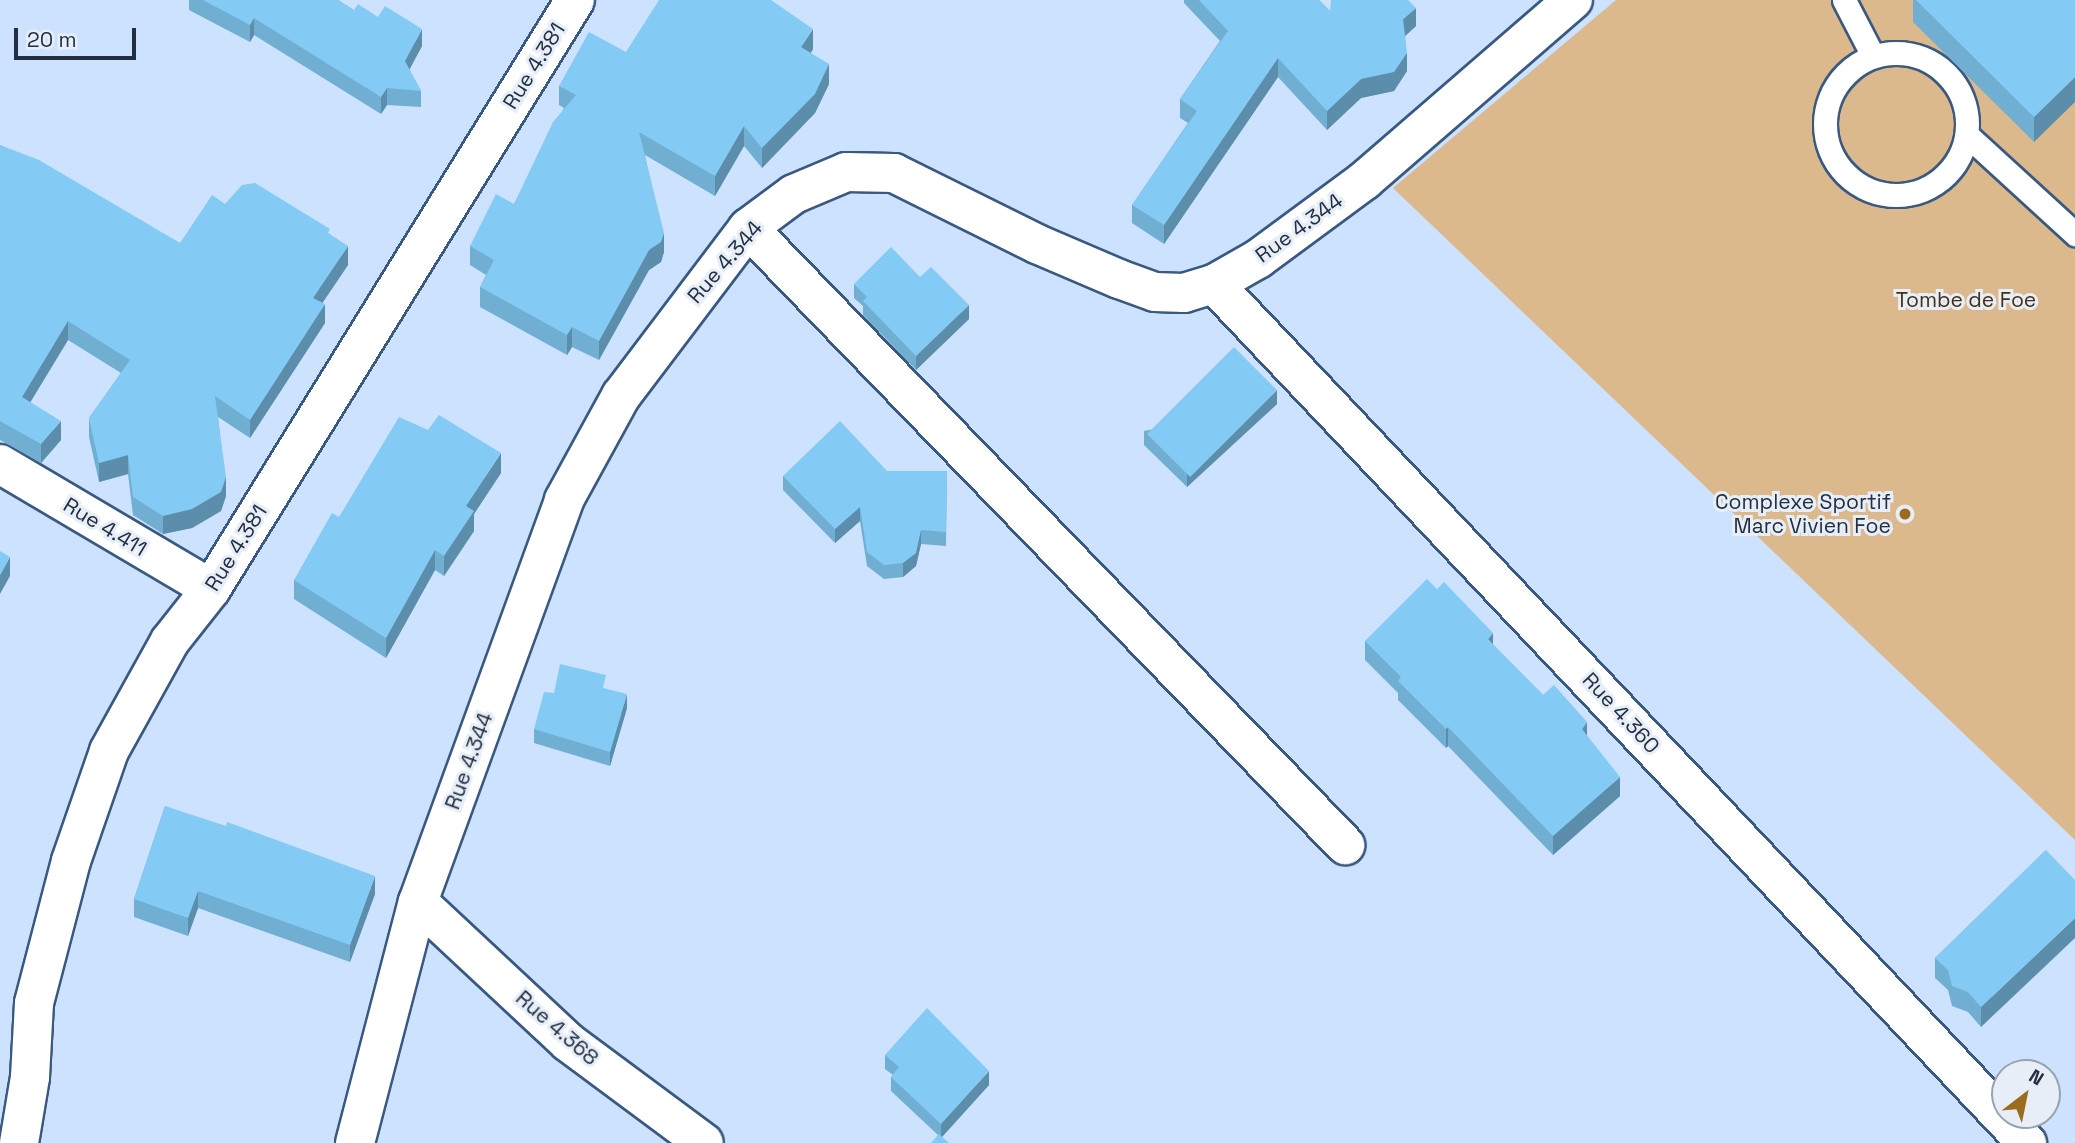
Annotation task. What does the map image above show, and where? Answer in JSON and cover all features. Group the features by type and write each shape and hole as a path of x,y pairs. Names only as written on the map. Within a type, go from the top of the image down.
{"street":[{"name":"Rue 4.381","path":"19,1143 30,1077 34,1003 71,860 109,751 170,641 211,589 575,0"},
{"name":"Rue 4.344","path":"355,1143 418,902 564,500 621,396 748,228 794,194 846,172 894,173 1037,244 1155,292 1184,293 1214,284 1258,258 1365,180 1573,0"},
{"path":"748,228 1345,845"},
{"name":"Rue 4.360","path":"1214,284 2027,1143"},
{"name":"Rue 4.411","path":"0,464 211,589"},
{"name":"Rue 4.368","path":"418,902 568,1042 704,1143"}],"lane":[{"path":"1844,0 1873,56"},
{"path":"1893,53 1913,55 1932,63 1948,76 1959,92 1966,111 1967,135 1952,169 1937,182 1919,192 1899,195 1878,193 1860,186 1844,173 1832,156 1826,137 1827,107 1840,79 1855,66 1873,56 1893,53"},
{"path":"1967,135 2075,234"}],"green space":[{"name":"Complexe Sportif Marc Vivien Foe","path":"1616,0 2075,0 2075,840 1393,188"}],"building":[{"path":"203,0 338,0 354,10 358,4 378,17 385,6 422,29 405,61 421,91 387,88 381,97 254,18 250,25"},
{"path":"659,0 771,0 813,29 801,47 829,64 815,94 762,148 744,126 715,176 639,132 664,233 661,242 649,250 599,341 572,327 567,335 480,287 494,260 470,246 496,194 514,204 553,122 576,95 559,86 589,32 626,52"},
{"path":"1199,0 1319,0 1330,11 1331,0 1408,0 1416,8 1403,19 1407,53 1394,72 1361,79 1327,111 1278,58 1164,225 1132,205 1197,111 1180,99 1228,31"},
{"path":"1916,0 2075,0 2075,77 2034,117"},
{"path":"0,145 39,160 180,243 212,195 225,204 242,185 255,183 330,229 328,233 348,246 313,298 325,304 250,420 215,396 226,477 221,492 192,509 163,516 133,497 128,455 99,463 89,418 130,360 68,321 22,397 61,421 41,444 0,421"},
{"path":"891,247 920,277 931,267 969,305 916,356 863,301 867,297 854,284"},
{"path":"1234,347 1277,390 1190,477 1147,434"},
{"path":"439,415 501,453 466,506 474,511 444,556 435,550 386,638 294,580 332,513 339,517 399,417 428,430"},
{"path":"840,421 887,471 947,471 946,532 921,530 916,553 903,563 884,565 867,552 860,507 835,529 783,476"},
{"path":"0,551 10,557 0,575"},
{"path":"1427,579 1437,589 1444,582 1493,633 1488,639 1543,695 1554,685 1587,722 1582,729 1620,777 1553,836 1448,727 1446,729 1398,681 1401,677 1365,641"},
{"path":"560,664 606,675 603,688 627,694 610,752 534,729 544,692 554,693"},
{"path":"165,806 226,826 227,822 375,876 350,945 198,891 188,918 134,899"},
{"path":"2046,850 2075,880 2075,918 1981,1007 1968,992 1952,986 1948,970 1935,958"},
{"path":"927,1008 989,1071 941,1124 891,1077 899,1067 885,1055"},
{"path":"939,1134 949,1143 931,1143"}],"place":[{"name":"Complexe Sportif Marc Vivien Foe","path":"1905,514"}],"park label":[{"name":"Tombe de Foe","path":"1966,300"}]}
